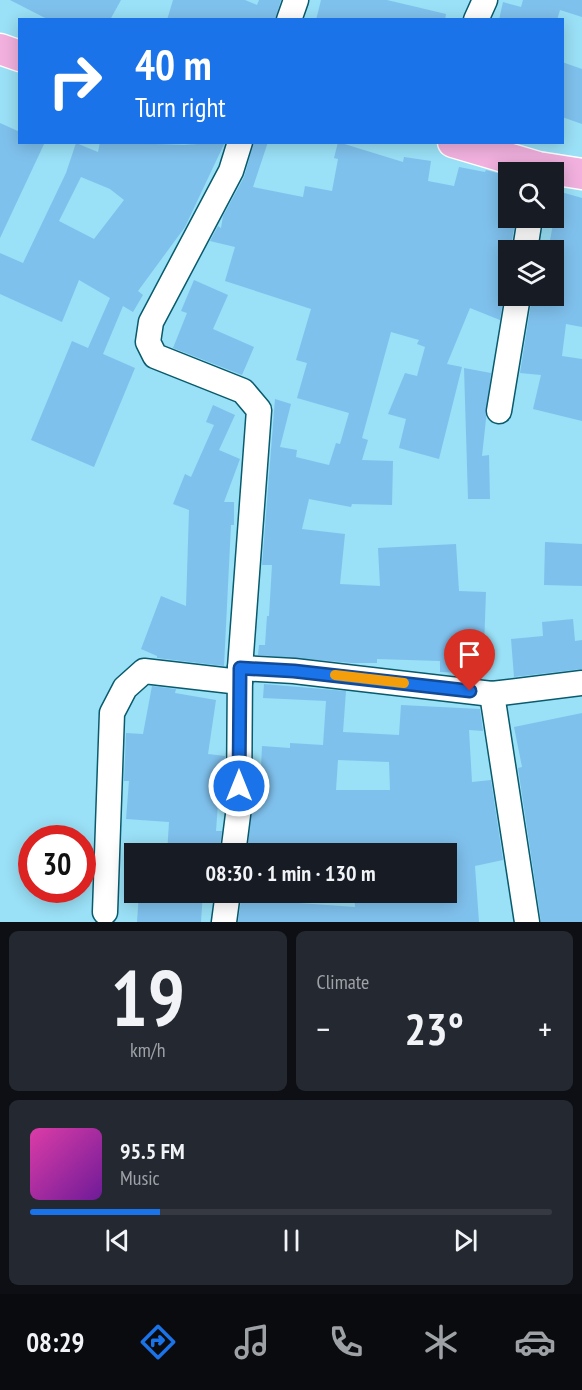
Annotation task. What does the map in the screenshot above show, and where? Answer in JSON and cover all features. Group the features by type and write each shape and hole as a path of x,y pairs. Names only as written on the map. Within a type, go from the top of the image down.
{"main road":[{"path":"0,50 18,55"},
{"path":"459,144 514,162"},
{"path":"564,172 582,174"}],"street":[{"path":"290,18 296,0"},
{"path":"477,18 485,0"},
{"path":"234,843 239,807 240,675 259,410 243,391 155,357 148,342 151,322 231,171 239,144"},
{"path":"499,411 516,306"},
{"path":"105,912 112,713 125,688 144,671 240,675 294,671 492,694 582,683"},
{"path":"492,694 527,922"},
{"path":"224,922 227,903"}],"building":[{"path":"10,0 121,0 111,18 45,18"},
{"path":"173,0 245,0 257,5 259,0 281,0 276,18 168,18"},
{"path":"321,0 387,0 446,14 445,18 316,18"},
{"path":"523,0 582,0 582,17 560,10 558,18 499,18 503,2 521,7"},
{"path":"564,63 582,69 582,124 564,118"},
{"path":"0,123 18,131 18,144 44,144 0,238"},
{"path":"76,144 98,152 100,144 224,144 185,227 138,291 143,295 133,312 123,306 103,354 135,368 94,467 31,440 72,341 88,348 110,298 79,280 62,322 0,294 0,253 23,263 66,173","holes":["81,177 110,189 124,200 94,239 59,221"]},
{"path":"253,144 267,144 253,187 303,197 305,186 332,191 338,159 334,158 338,144 344,144 403,162 404,157 431,161 428,181 454,186 459,167 498,173 498,228 514,228 512,240 498,240 498,306 502,306 500,320 470,308 447,364 462,367 439,459 399,448 406,419 388,414 405,373 417,376 425,347 417,344 419,340 391,332 362,438 368,440 362,460 393,461 392,505 352,504 351,507 309,499 302,529 345,534 340,584 380,586 378,548 456,544 459,591 486,592 483,674 440,672 440,661 377,659 377,663 352,663 258,655 259,645 265,645 267,616 269,616 272,565 262,565 275,399 291,404 280,447 297,450 296,457 329,465 336,443 340,444 349,413 297,398 307,363 296,360 311,309 225,281 235,247 210,241 218,226 221,228 223,216 244,177"},
{"path":"564,193 582,198 582,327 566,324 562,356 582,359 582,421 533,409 541,375 520,373 531,306 564,306 564,240 550,240 552,228 564,228"},
{"path":"194,280 228,295 213,329 254,347 242,375 173,348 187,313 181,311"},
{"path":"464,368 491,373 482,456 489,455 490,499 468,499"},
{"path":"213,405 235,415 219,450 240,459 224,502 234,502 234,525 231,525 224,666 157,658 141,649 161,596 186,606 189,510 173,504 185,474 191,477 214,425 206,422"},
{"path":"545,542 582,544 582,586 544,585"},
{"path":"573,619 575,641 582,640 582,669 514,677 511,639 543,636 542,622"},
{"path":"264,684 346,691 343,732 399,735 401,705 480,709 483,731 469,730 472,782 491,780 503,860 475,866 479,922 238,922 241,903 298,903 355,907 355,903 457,903 457,843 248,843 254,790 260,791 262,746 290,748 290,743 323,745 326,701 263,698","holes":["338,760 389,762 390,790 336,790"]},
{"path":"152,686 176,689 175,693 216,700 208,754 225,756 223,777 220,776 216,831 222,831 220,843 168,843 169,822 126,819 129,781 124,781 126,733 143,734"},
{"path":"582,713 582,922 541,922 518,768 522,767 514,727"},
{"path":"138,903 202,903 201,922 137,922"}],"slow traffic":[{"path":"335,675 404,683"}],"route":[{"path":"239,786 240,668 294,671 470,691"}]}
